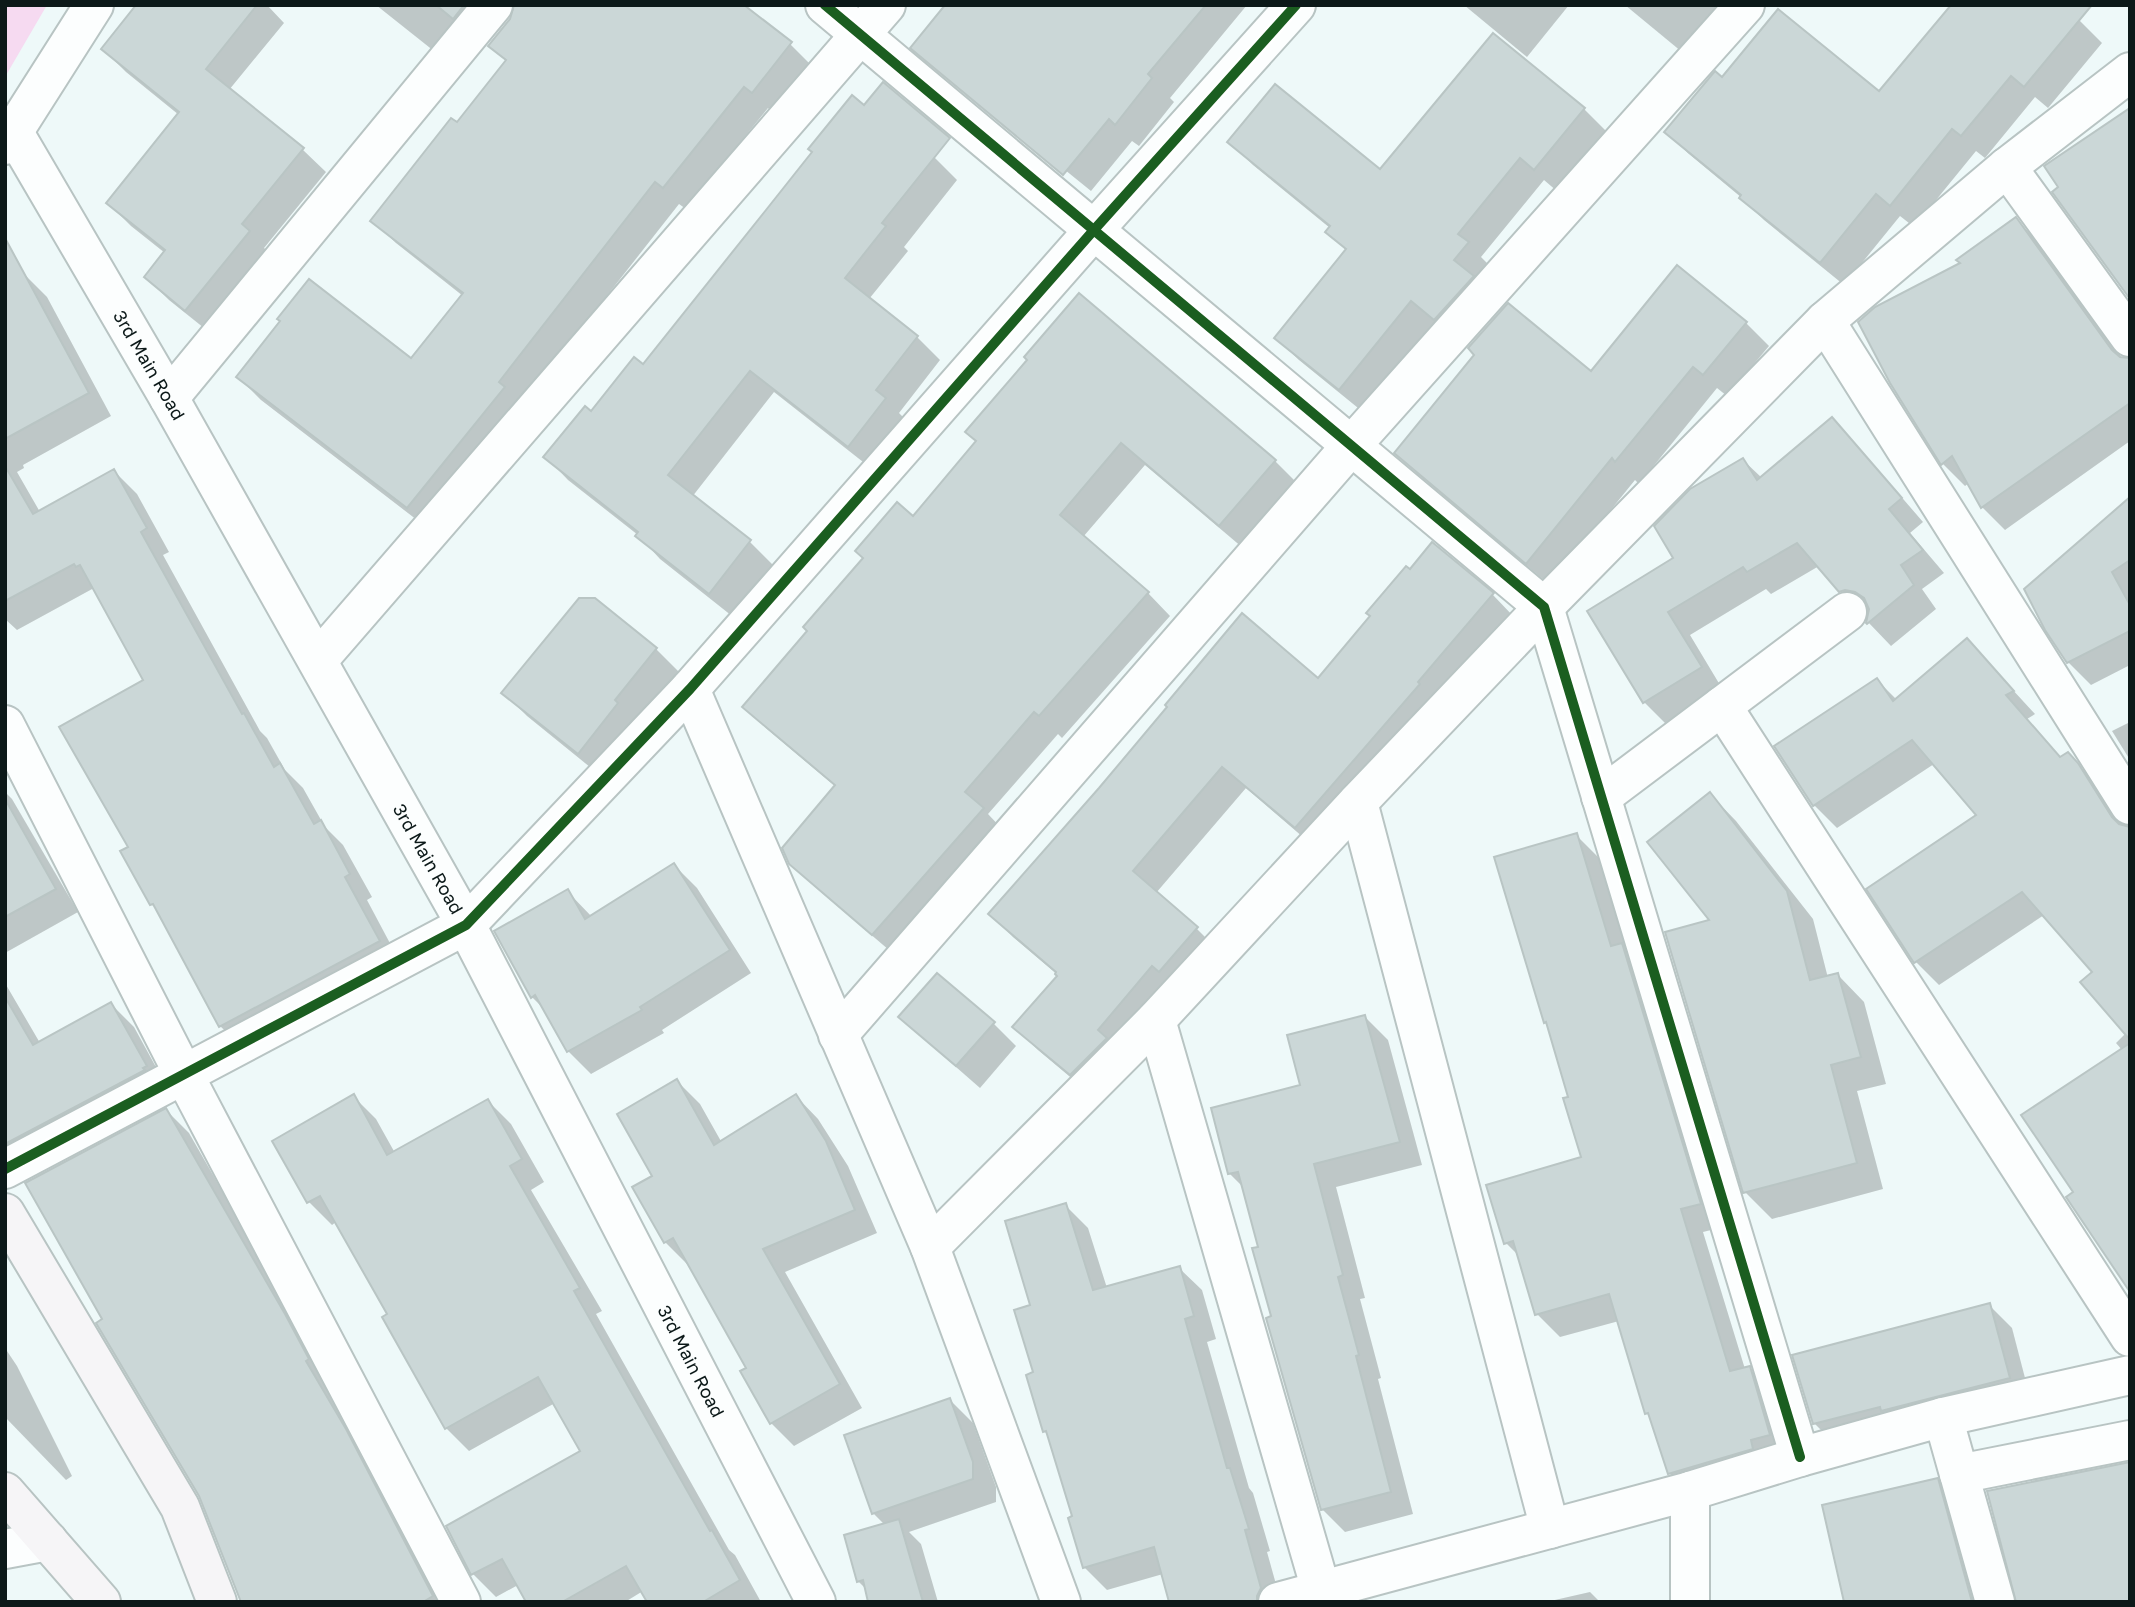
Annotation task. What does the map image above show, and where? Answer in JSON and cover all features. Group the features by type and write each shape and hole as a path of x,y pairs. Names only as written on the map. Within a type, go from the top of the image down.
{"main road":[{"path":"5,1213 180,1507 217,1602"},
{"path":"5,1492 101,1602"}],"street":[{"path":"9,138 93,5"},
{"path":"169,398 493,5"},
{"path":"825,5 1544,607 1800,1457"},
{"path":"318,660 886,5"},
{"path":"5,1169 466,925 690,690 1093,231 1296,5"},
{"path":"838,1035 1351,446 1745,5"},
{"path":"930,1247 1156,1020 1544,607 1825,321 2007,167 2130,72"},
{"name":"3rd Main Road","path":"9,138 169,398 466,925 817,1602"},
{"path":"2007,167 2130,337"},
{"path":"1825,321 2130,805"},
{"path":"1601,797 1847,612"},
{"path":"690,690 930,1247 1061,1602"},
{"path":"1722,706 2130,1337"},
{"path":"5,725 184,1075 461,1602"},
{"path":"1358,802 1550,1529"},
{"path":"1156,1020 1321,1590"},
{"path":"1278,1602 1690,1491 1800,1457 1943,1418 2130,1375"},
{"path":"1943,1418 1995,1602"},
{"path":"1959,1474 2130,1440"},
{"path":"1690,1491 1690,1602"},
{"path":"5,1549 48,1541"}],"shaded area":[{"path":"5,5 47,5 5,77"}],"building":[{"path":"136,5 257,5 206,69 304,148 242,224 250,231 185,311 144,277 165,250 106,203 179,112 101,49"},
{"path":"436,5 464,5 453,19"},
{"path":"514,5 744,5 792,42 752,93 744,87 663,188 655,182 499,382 505,387 407,508 236,377 309,279 411,358 463,293 370,221 451,118 457,122 506,60 488,46 510,19"},
{"path":"945,5 1206,5 1148,74 1152,78 1115,125 1109,119 1063,175 910,48"},
{"path":"1951,5 2092,5 2024,87 2011,76 1961,136 1952,129 1890,206 1876,194 1820,263 1739,198 1741,195 1664,132 1715,71 1722,77 1778,9 1879,91"},
{"path":"1493,33 1585,108 1534,170 1520,158 1458,234 1469,242 1454,260 1474,276 1434,320 1411,301 1339,390 1274,338 1346,249 1325,232 1330,226 1227,142 1275,84 1380,169"},
{"path":"883,82 950,138 882,223 886,226 845,278 918,336 876,390 886,398 848,447 750,371 668,475 751,540 709,594 635,536 638,532 543,457 585,406 591,411 634,357 643,364 812,152 808,149 852,95 864,105"},
{"path":"2130,108 2130,299 2052,192 2058,187 2044,166"},
{"path":"2016,217 2112,350 2120,357 2130,358 2130,403 1981,508 1952,456 1941,465 1890,383 1858,322 1875,307 1960,263 1956,260"},
{"path":"5,238 89,393 5,439"},
{"path":"1677,265 1747,322 1703,375 1693,367 1615,462 1612,458 1526,564 1394,453 1474,355 1468,348 1508,303 1591,371"},
{"path":"1079,293 1276,460 1219,526 1121,443 1060,515 1149,592 1039,716 1034,712 965,792 984,808 872,935 789,864 782,848 835,785 742,707 807,631 803,627 863,558 855,551 897,502 913,516 976,441 965,432 1027,360 1024,357"},
{"path":"1832,417 1902,498 1889,509 1923,550 1901,565 1914,585 1867,624 1869,609 1864,598 1855,592 1839,592 1797,543 1747,572 1743,567 1668,612 1702,667 1643,703 1587,611 1673,558 1654,526 1690,489 1743,458 1757,480"},
{"path":"5,466 33,514 114,469 147,528 141,532 242,714 244,713 274,767 280,763 314,824 321,820 350,874 345,877 380,941 219,1027 153,904 150,905 120,851 128,847 59,727 143,680 80,565 76,567 74,564 5,601"},
{"path":"2130,497 2130,560 2112,572 2130,605 2130,631 2067,663 2045,630 2024,589"},
{"path":"1432,542 1494,593 1418,682 1420,684 1295,828 1222,767 1133,871 1198,927 1159,972 1152,966 1098,1030 1107,1038 1070,1075 1012,1027 1057,976 1056,972 988,914 1099,788 1242,613 1318,678 1370,616 1366,613 1406,566 1410,569"},
{"path":"579,598 595,598 657,648 615,700 618,703 578,754 501,693"},
{"path":"1967,638 2014,691 2006,695 2060,757 2068,752 2078,763 2112,817 2119,824 2130,827 2130,1040 2080,982 2092,972 2022,892 1914,963 1866,889 1976,815 1912,740 1813,806 1774,746 1877,678 1893,701"},
{"path":"1710,792 1787,891 1810,980 1838,973 1861,1057 1831,1065 1857,1163 1743,1193 1665,932 1709,920 1647,842"},
{"path":"5,799 56,889 5,917"},
{"path":"1577,833 1611,946 1622,943 1701,1204 1681,1209 1730,1371 1750,1366 1770,1435 1751,1440 1753,1449 1668,1474 1648,1413 1645,1414 1609,1294 1535,1315 1513,1241 1504,1244 1486,1185 1581,1157 1563,1098 1568,1097 1494,857"},
{"path":"674,863 730,950 640,1007 642,1010 567,1052 535,995 531,998 494,931 568,889 585,919"},
{"path":"937,973 995,1022 956,1066 898,1017"},
{"path":"5,997 33,1045 111,1002 147,1066 143,1068 145,1070 5,1144"},
{"path":"1365,1015 1400,1142 1314,1164 1343,1275 1338,1277 1359,1355 1356,1356 1391,1492 1321,1510 1266,1318 1271,1316 1252,1248 1258,1247 1238,1172 1228,1174 1211,1108 1300,1085 1287,1035"},
{"path":"2130,1043 2130,1292 2066,1197 2073,1192 2021,1115"},
{"path":"677,1079 714,1145 796,1094 826,1141 855,1210 763,1249 840,1384 770,1424 740,1371 746,1368 673,1238 664,1243 632,1187 652,1176 617,1114"},
{"path":"354,1094 387,1155 488,1099 522,1159 510,1166 580,1288 574,1291 740,1580 703,1602 647,1602 626,1566 562,1602 526,1602 502,1559 471,1575 446,1526 580,1451 538,1377 445,1429 382,1317 387,1314 320,1196 307,1203 272,1141"},
{"path":"166,1108 285,1314 309,1359 306,1361 346,1429 433,1596 423,1602 241,1602 199,1496 96,1323 102,1319 25,1183"},
{"path":"1066,1203 1093,1290 1180,1266 1194,1316 1185,1319 1227,1468 1230,1468 1249,1529 1245,1530 1261,1588 1257,1602 1169,1602 1154,1547 1083,1568 1068,1518 1072,1516 1026,1375 1033,1372 1014,1310 1030,1305 1005,1221"},
{"path":"1990,1303 2010,1378 1881,1411 1880,1407 1813,1424 1792,1355"},
{"path":"950,1398 973,1462 973,1479 872,1514 844,1435"},
{"path":"2130,1462 2130,1602 2016,1602 1987,1491"},
{"path":"1938,1478 1972,1602 1844,1602 1822,1505"},
{"path":"899,1519 923,1602 868,1602 863,1580 857,1582 844,1535"}],"cycle path":[{"path":"825,5 1544,607 1800,1457"},
{"path":"5,1169 466,925 690,689 1296,5"}]}
